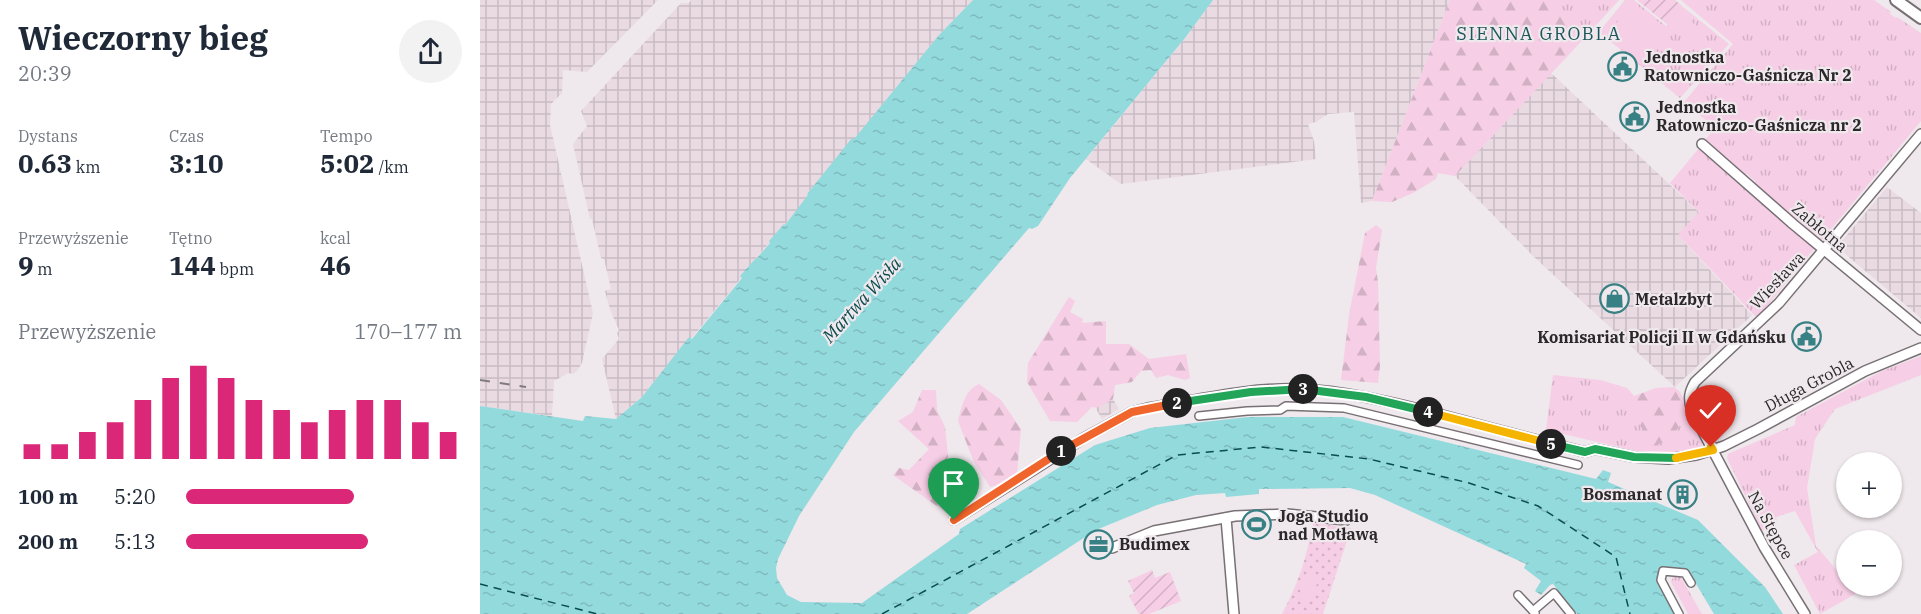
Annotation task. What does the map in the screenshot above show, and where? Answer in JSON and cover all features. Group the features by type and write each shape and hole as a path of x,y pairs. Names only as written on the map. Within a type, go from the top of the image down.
{"street":[{"path":"1902,2 1921,18"},
{"name":"Wiesława","path":"1713,450 1689,403 1690,390 1695,382 1779,303 1921,134"},
{"name":"Zabłotna","path":"1702,144 1824,251 1921,330"},
{"name":"Długa Grobla","path":"1713,450 1758,429 1866,371 1921,348"},
{"path":"954,520 1062,451 1132,412 1257,391 1309,390 1366,397 1585,452 1595,449 1634,457 1668,459 1713,450"},
{"path":"1199,416 1280,410 1286,406 1344,408 1578,465"},
{"name":"Na Stępce","path":"1713,450 1764,547 1804,614"},
{"path":"1112,548 1154,531 1256,514 1287,513 1346,520"},
{"path":"1226,518 1234,614"},
{"path":"1679,614 1661,580 1661,574 1668,570 1685,573 1691,583"},
{"path":"1521,614 1532,610 1554,593 1571,614"},
{"path":"1518,595 1532,610"}],"shaded area":[{"path":"480,0 658,0 587,72 563,70 562,93 551,104 550,125 593,313 582,363 573,374 568,373 554,381 552,416 480,406"},
{"path":"691,0 973,0 939,35 854,140 852,139 807,194 809,195 799,208 642,397 616,419 602,359 619,339 617,333 619,330 605,291 611,289 592,219 590,219 573,144 587,126 581,111 681,3 689,3"},
{"path":"1213,0 1450,0 1372,201 1361,203 1354,112 1328,114 1308,124 1314,141 1316,159 1121,184 1086,159 1185,38"},
{"path":"1551,73 1699,212 1683,239 1684,242 1752,315 1675,387 1533,256 1455,176"},
{"path":"1887,187 1921,213 1921,318 1837,247"},
{"path":"1113,399 1119,409 1102,419 1096,409"}],"green space":[{"path":"1450,0 1550,0 1572,29 1577,46 1455,176 1438,173 1436,179 1392,202 1372,201"},
{"path":"1550,0 1619,0 1577,46 1572,29"},
{"path":"1625,0 1634,0 1666,26 1683,7 1729,44 1680,98 1599,32"},
{"path":"1637,0 1675,0 1683,7 1668,25"},
{"path":"1681,0 1874,0 1891,12 1890,14 1921,33 1921,121 1822,240 1817,239 1754,184 1755,181 1747,174 1744,175 1705,140 1715,128 1684,102 1733,44"},
{"path":"1633,2 1671,32 1651,56 1614,26"},
{"path":"1682,14 1704,32 1696,42 1674,23"},
{"path":"1700,147 1813,245 1814,249 1757,318 1678,235 1699,212 1670,183"},
{"path":"1376,225 1382,230 1376,268 1380,366 1378,383 1341,380 1349,315 1365,233"},
{"path":"1069,297 1075,301 1070,312 1083,319 1082,323 1106,321 1106,344 1129,344 1149,359 1186,354 1190,378 1185,380 1168,375 1156,378 1151,370 1141,371 1132,382 1115,385 1113,399 1098,408 1092,407 1077,422 1050,421 1027,382 1028,363"},
{"path":"1921,356 1921,375 1835,409 1815,439 1807,488 1816,546 1836,569 1836,596 1852,596 1820,614 1794,565 1818,552 1795,511 1776,517 1777,522 1762,531 1727,458 1728,454 1795,425 1796,417 1882,371"},
{"path":"1553,375 1600,380 1627,388 1634,396 1629,408 1690,414 1703,442 1701,449 1649,454 1546,430"},
{"path":"979,384 1001,400 1021,429 1017,473 998,485 990,487 974,462 958,421 967,395"},
{"path":"1674,387 1680,392 1690,414 1674,433 1655,447 1628,408 1634,396 1656,388"},
{"path":"922,390 936,390 937,410 945,427 948,456 946,463 934,472 954,501 953,510 948,514 893,475 899,468 909,470 929,449 898,421 913,412"},
{"path":"1313,523 1351,528 1323,614 1282,614 1301,570"},
{"path":"1152,570 1155,578 1170,572 1181,601 1149,614 1139,614 1129,596 1134,593 1128,581"},
{"path":"1306,574 1319,579 1310,602 1298,598"},
{"path":"1674,574 1680,576 1702,614 1688,614 1671,582"}],"water":[{"name":"Martwa Wisła","path":"973,0 1213,0 1185,38 1070,178 1038,226 1029,228 854,432 799,516 778,559 777,578 787,595 801,602 862,603 959,534 960,529 1095,445 1150,428 1248,417 1343,417 1596,479 1603,470 1611,473 1608,482 1698,520 1765,587 1783,614 1714,614 1689,572 1674,567 1659,570 1657,579 1675,614 1577,614 1553,584 1541,595 1535,591 1541,581 1524,568 1526,564 1375,495 1350,488 1259,489 1259,494 1226,497 1225,493 1196,495 1157,505 1096,530 967,614 480,614 480,406 583,421 585,416 616,419 642,397 689,337 692,339 852,138 854,139 939,35"}],"ferry route":[{"path":"882,614 1177,455 1261,447 1369,459 1469,483 1538,506 1616,557 1630,614"},
{"path":"480,584 597,614"}],"railway":[{"path":"480,380 526,387"}],"place":[{"name":"Jednostka Ratowniczo-Gaśnicza Nr 2","path":"1623,66"},
{"name":"Jednostka Ratowniczo-Gaśnicza nr 2","path":"1635,116"},
{"name":"Metalzbyt","path":"1614,299"},
{"name":"Komisariat Policji II w Gdańsku","path":"1807,337"},
{"name":"Bosmanat","path":"1683,494"},
{"name":"Joga Studio nad Motławą","path":"1257,525"},
{"name":"Budimex","path":"1098,544"}],"district":[{"name":"SIENNA GROBLA","path":"1539,34"}],"route":[{"path":"954,520 1062,451 1132,412 1264,390 1309,390 1366,397 1585,452 1595,449 1634,457 1673,459 1713,450 1711,447"}]}
